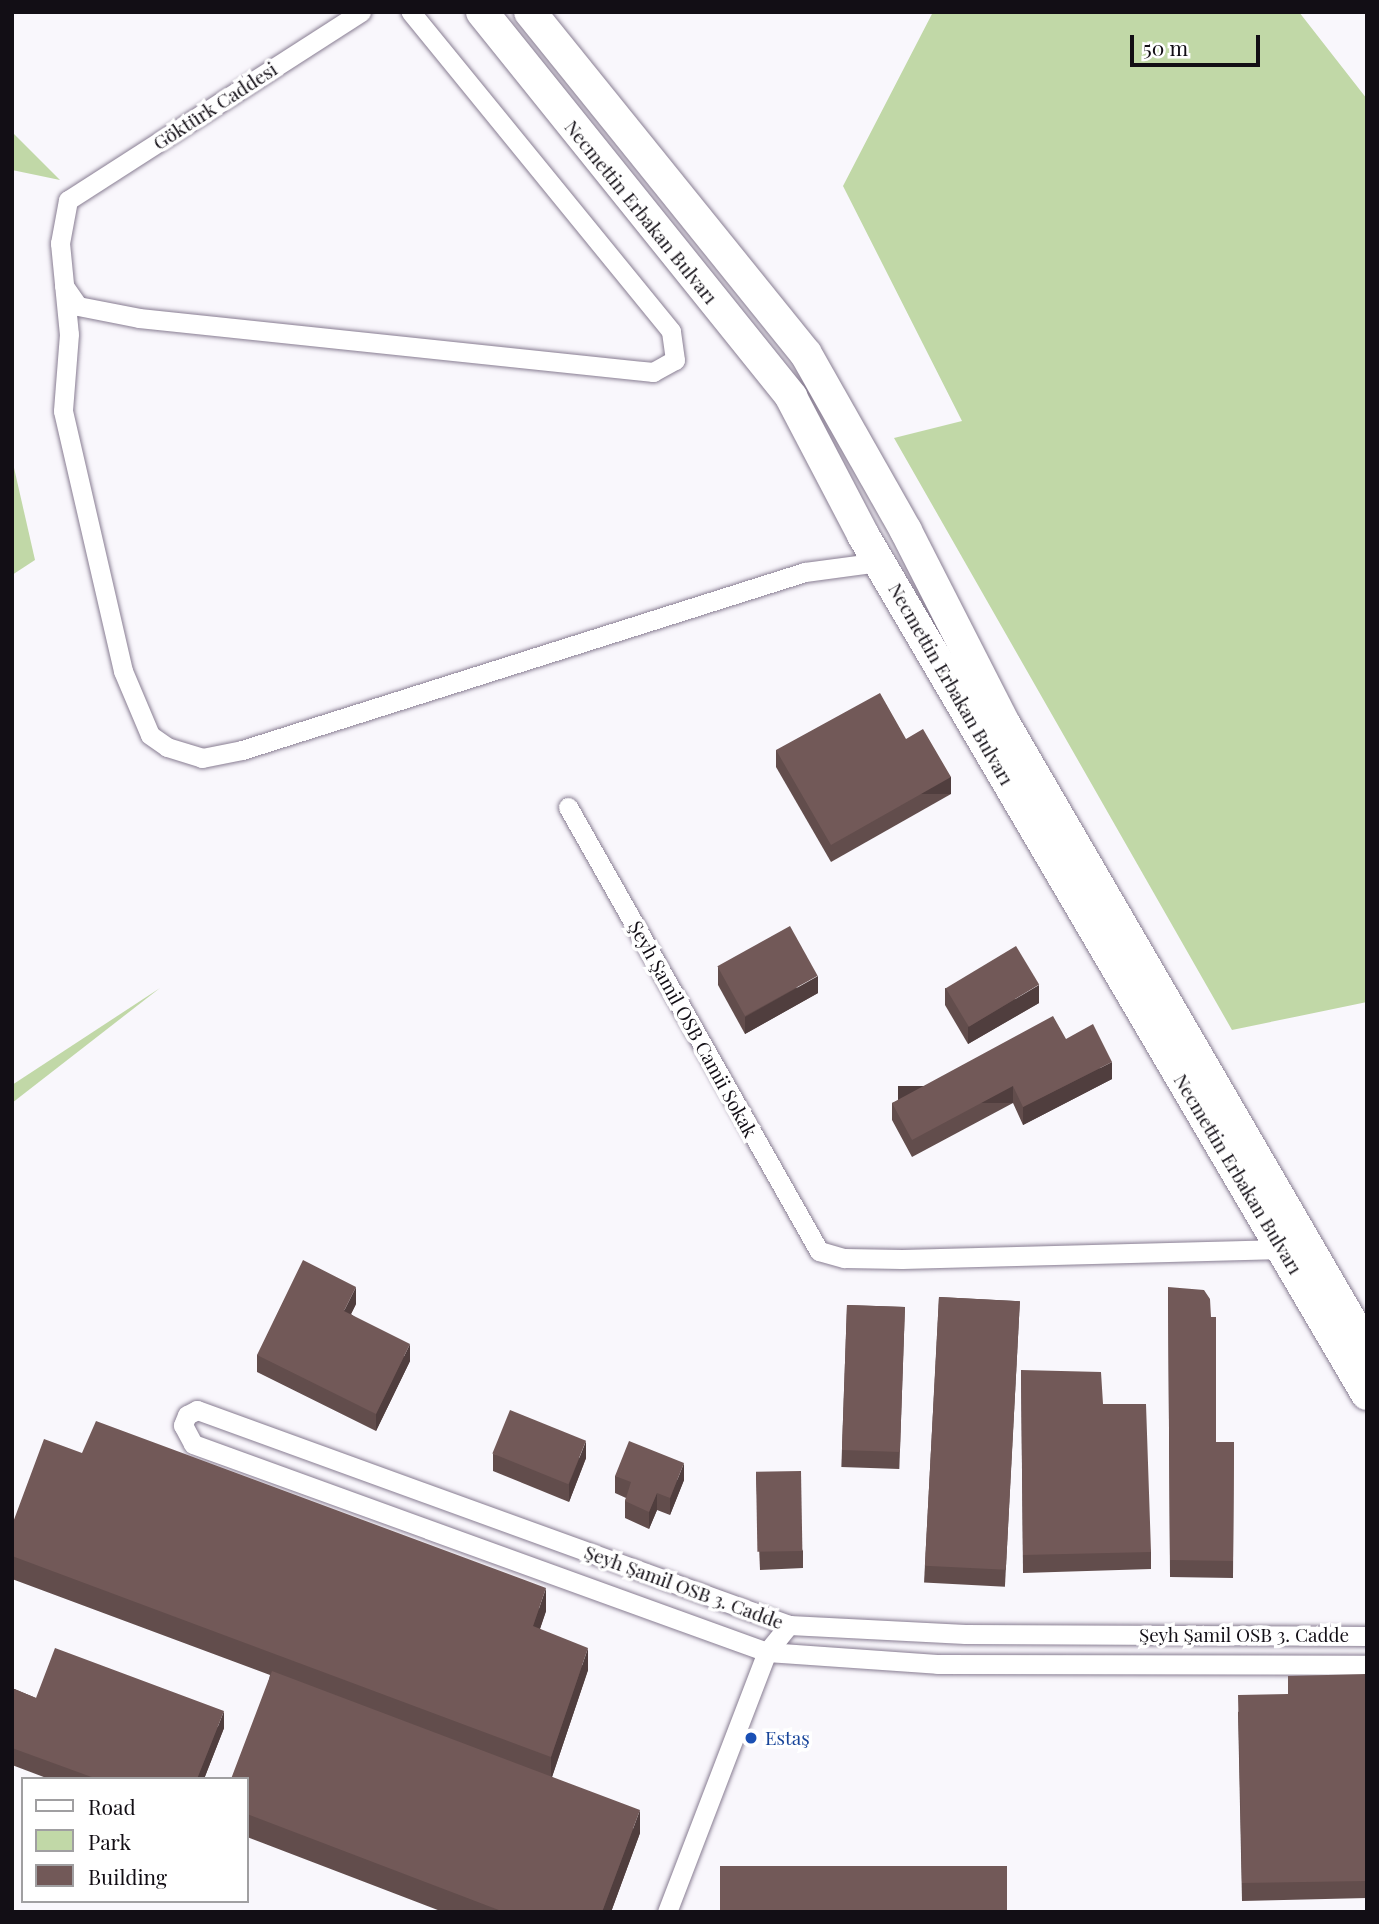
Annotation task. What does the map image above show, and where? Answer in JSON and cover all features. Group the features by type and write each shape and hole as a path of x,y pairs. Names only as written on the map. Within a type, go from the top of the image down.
{"main road":[{"name":"Necmettin Erbakan Bulvarı","path":"482,12 791,397 880,562 1367,1394"},
{"name":"Necmettin Erbakan Bulvarı","path":"530,12 806,354 906,531 1005,725 1367,1349"}],"street":[{"name":"Göktürk Caddesi","path":"62,283 60,243 68,200 360,12"},
{"path":"62,283 78,306 139,318 653,372 675,360 671,331 411,12"},
{"path":"62,283 69,334 63,411 83,510 123,671 150,735 167,747 202,758 242,750 805,572 880,562"},
{"name":"Şeyh Şamil OSB Camii Sokak","path":"568,807 819,1251 845,1258 902,1259 1283,1249"},
{"name":"Şeyh Şamil OSB 3. Cadde","path":"767,1652 193,1444 183,1425 187,1415 197,1410 789,1625 965,1634 1367,1636"},
{"path":"667,1912 767,1652 789,1625"},
{"path":"767,1652 937,1664 1367,1665"}],"green space":[{"path":"933,12 1299,12 1367,99 1367,1002 1232,1030 894,438 962,421 843,186"},
{"path":"12,132 60,180 12,170"},
{"path":"12,459 35,560 12,575"},
{"path":"160,988 12,1103 12,1085"}],"building":[{"path":"880,693 906,739 923,729 951,777 831,845 776,750"},
{"path":"790,926 818,976 745,1016 717,966"},
{"path":"1016,946 1039,985 969,1027 946,988"},
{"path":"1053,1016 1066,1039 1093,1024 1112,1062 1023,1107 1013,1086 912,1140 892,1103"},
{"path":"303,1260 356,1287 344,1311 410,1344 376,1414 257,1355"},
{"path":"1168,1287 1204,1290 1210,1299 1211,1317 1216,1317 1216,1442 1234,1442 1233,1561 1170,1560"},
{"path":"939,1297 1020,1301 1006,1570 925,1566"},
{"path":"847,1305 905,1307 900,1452 842,1450"},
{"path":"1021,1370 1101,1372 1103,1404 1146,1404 1151,1552 1023,1555"},
{"path":"510,1410 586,1441 568,1484 492,1454"},
{"path":"96,1421 546,1588 533,1626 588,1648 551,1757 12,1556 12,1525 44,1439 82,1453"},
{"path":"629,1441 684,1463 670,1498 657,1493 649,1512 625,1501 631,1482 615,1476"},
{"path":"801,1471 802,1551 757,1552 756,1472"},
{"path":"55,1648 224,1711 198,1777 92,1777 12,1748 12,1688 36,1698"},
{"path":"272,1671 640,1810 602,1912 504,1912 248,1814 248,1777 232,1777"},
{"path":"1367,1674 1367,1881 1242,1883 1238,1695 1288,1694 1288,1676"},
{"path":"720,1866 1007,1866 1007,1912 720,1912"}],"place":[{"name":"Estaş","path":"751,1738"}]}
